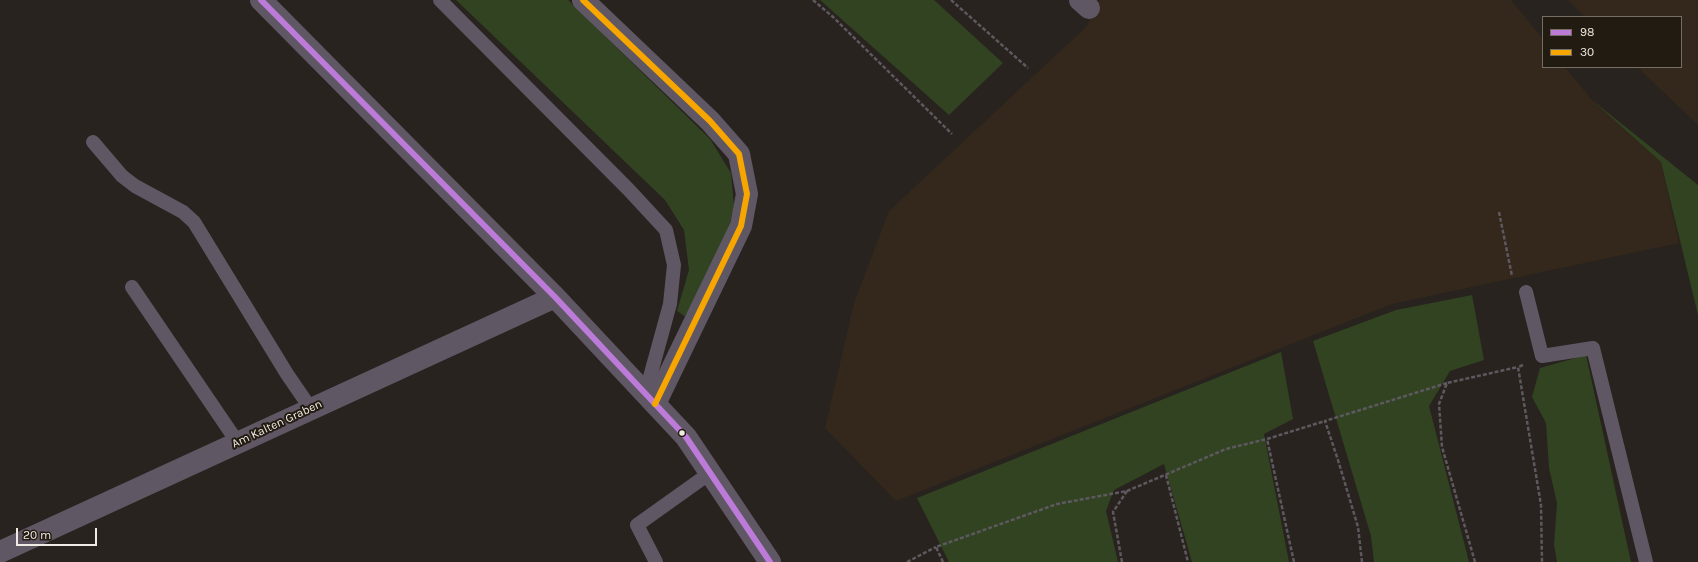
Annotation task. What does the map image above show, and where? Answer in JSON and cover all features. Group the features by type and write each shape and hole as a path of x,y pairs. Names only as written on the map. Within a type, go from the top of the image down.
{"street":[{"path":"261,0 554,297 686,437 770,562"},
{"path":"583,0 710,121 740,154 748,194 741,226 650,400"},
{"name":"Am Kalten Graben","path":"0,552 554,297"}],"lane":[{"path":"440,0 629,190 666,230 674,265 670,304 650,400"},
{"path":"93,142 122,176 135,186 184,212 194,222 274,354 311,409"},
{"path":"132,287 238,443"},
{"path":"1526,292 1542,356 1593,348 1646,562"},
{"path":"656,562 637,525 710,472"}],"path":[{"path":"813,0 833,17 952,134"},
{"path":"951,0 1028,68"},
{"path":"1499,212 1512,278 1526,292"},
{"path":"907,562 936,547 1058,504 1127,490 1226,449 1267,439 1447,383 1518,367 1542,356"},
{"path":"1518,367 1541,504 1542,562"},
{"path":"1447,383 1439,404 1442,447 1475,562"},
{"path":"1324,421 1338,460 1358,527 1362,562"},
{"path":"1267,439 1294,562"},
{"path":"1166,475 1188,562"},
{"path":"1122,562 1113,512 1127,490"},
{"path":"936,547 943,562"}],"shaded area":[{"path":"1100,0 1511,0 1542,38 1542,68 1566,68 1592,100 1661,162 1679,243 1392,304 896,501 825,428 854,303 889,211 1086,27"},
{"path":"1568,0 1698,0 1698,125 1638,68 1682,68 1682,16 1584,16"}],"green space":[{"path":"456,0 568,0 710,139 731,173 734,206 727,237 687,318 677,311 689,270 684,230 665,200"},
{"path":"820,0 934,0 1003,63 949,115"},
{"path":"1592,100 1698,185 1698,315 1661,162"},
{"path":"1472,295 1484,360 1450,371 1429,406 1469,562 1374,562 1371,536 1313,341 1396,310"},
{"path":"1281,352 1293,419 1264,434 1289,562 1192,562 1164,464 1114,490 1106,511 1118,562 949,562 917,498"},
{"path":"1586,355 1631,562 1557,562 1554,545 1557,503 1549,468 1546,423 1532,397 1540,368"}],"transit line":[{"name":"98","path":"261,0 555,297 686,437 770,562"},
{"name":"30","path":"583,0 710,121 739,154 747,194 741,226 655,404"}]}
